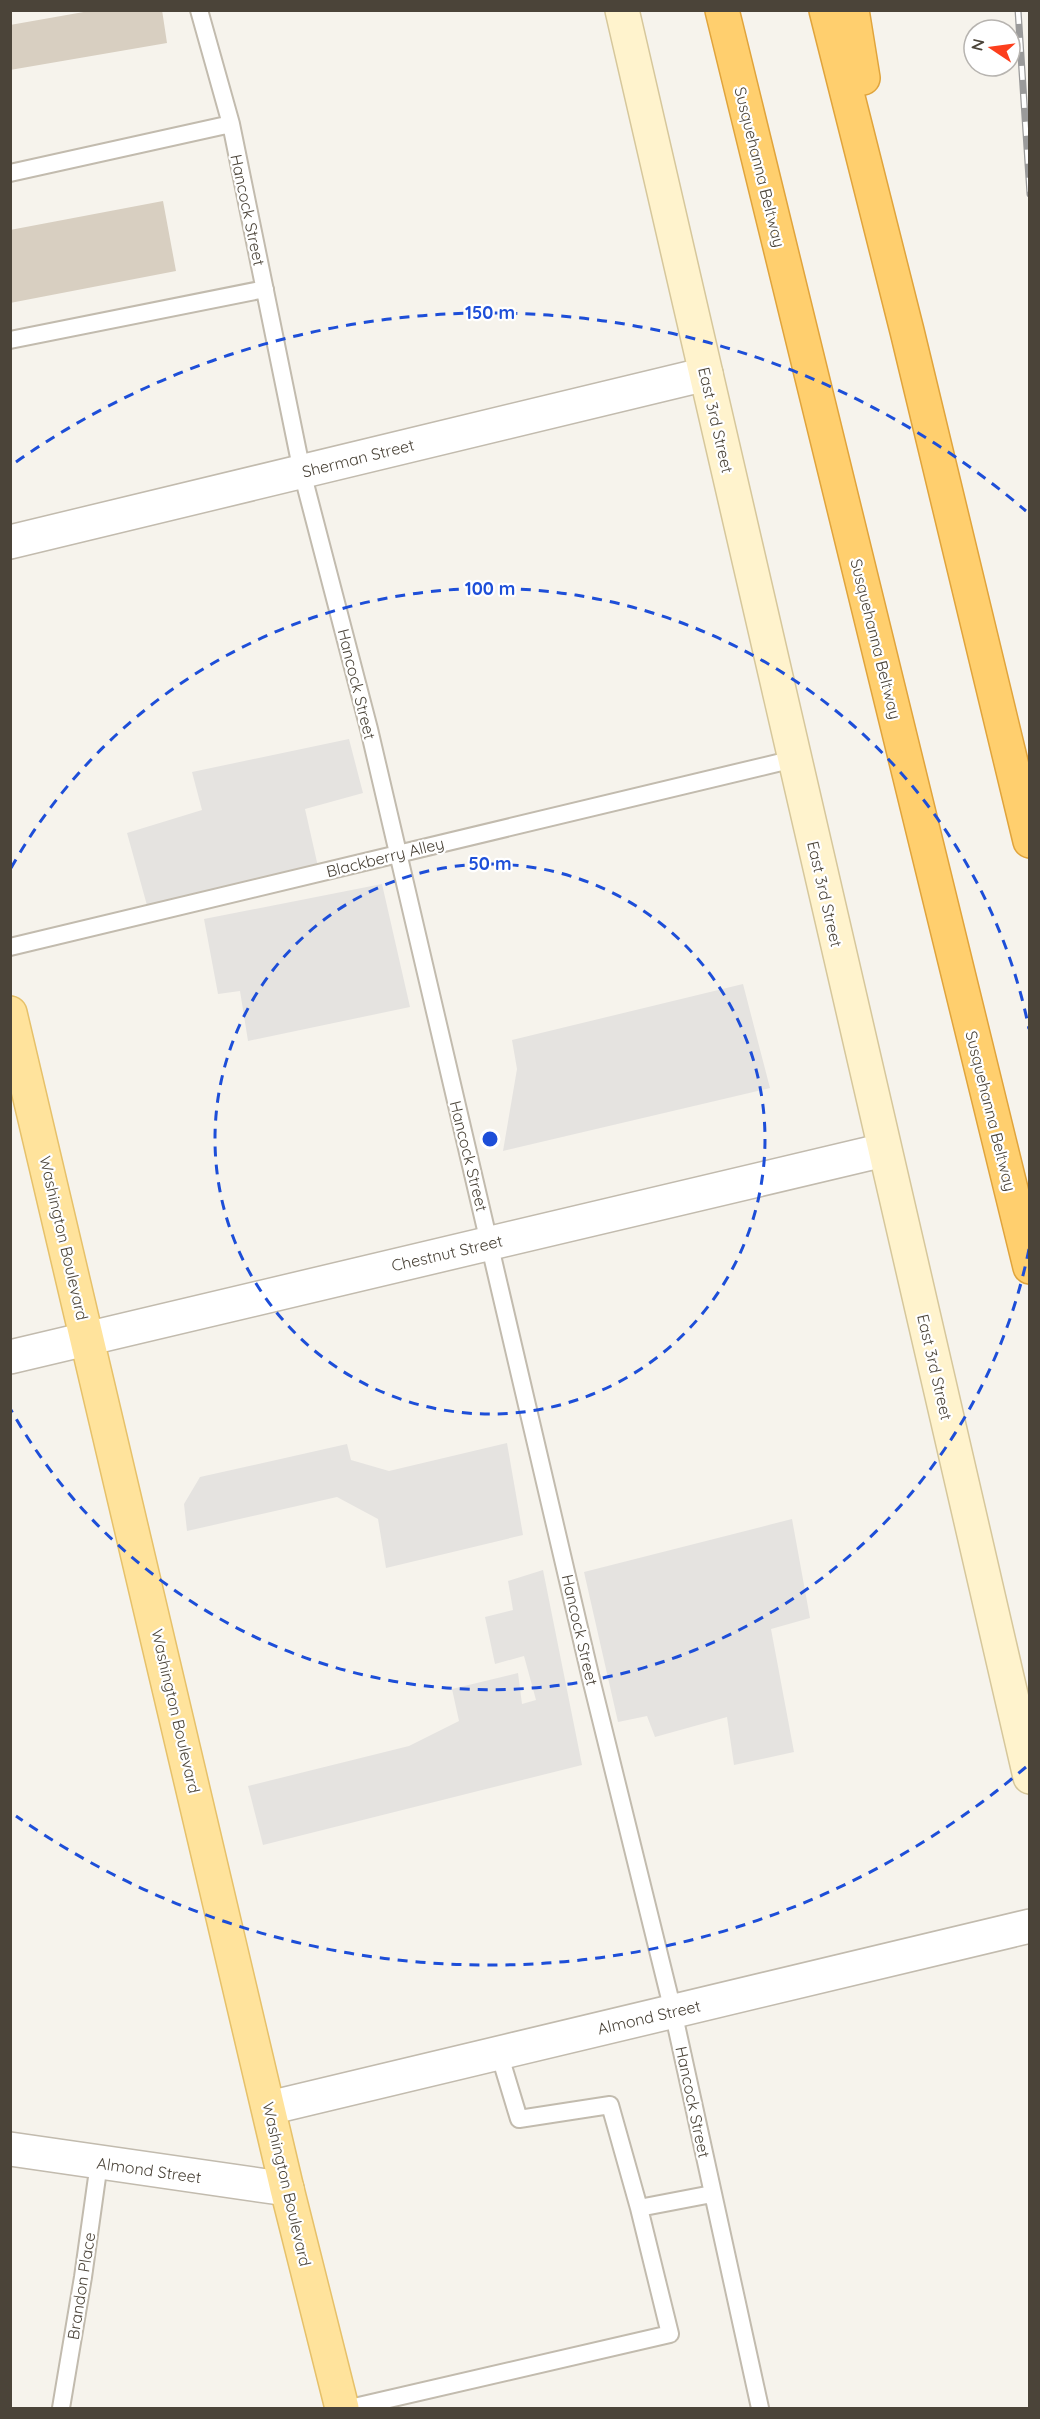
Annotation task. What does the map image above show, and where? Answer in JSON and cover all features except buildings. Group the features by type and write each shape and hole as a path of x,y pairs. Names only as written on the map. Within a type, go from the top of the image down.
{"highway":[{"name":"Susquehanna Beltway","path":"722,10 1029,1267"},
{"path":"826,10 907,331 1029,841"},
{"path":"852,10 907,331"}],"main road":[{"name":"East 3rd Street","path":"622,10 1029,1777"},
{"name":"Washington Boulevard","path":"10,1013 287,2189 342,2409"}],"street":[{"name":"Sherman Street","path":"10,542 706,374"},
{"name":"Chestnut Street","path":"10,1357 884,1150"},
{"name":"Almond Street","path":"269,2108 1029,1926"},
{"name":"Almond Street","path":"10,2149 287,2189"}],"lane":[{"name":"Hancock Street","path":"200,10 231,124 253,242 265,289 302,472 369,729 591,1679 673,2011 760,2409"},
{"path":"10,173 231,124"},
{"path":"10,340 265,289"},
{"name":"Blackberry Alley","path":"10,947 794,759"},
{"path":"350,2409 670,2334 639,2208 610,2105 519,2119 499,2053"},
{"name":"Brandon Place","path":"61,2409 99,2163"},
{"path":"639,2208 712,2194"}],"shaded area":[{"path":"349,739 363,793 305,809 319,871 148,909 127,833 202,810 192,772"},
{"path":"382,884 410,1007 248,1041 240,991 218,994 204,919"},
{"path":"743,984 770,1088 503,1151 517,1069 512,1040"},
{"path":"507,1443 523,1535 386,1568 378,1519 337,1497 187,1531 184,1504 200,1477 347,1444 351,1460 389,1471"},
{"path":"792,1519 810,1618 771,1629 794,1752 734,1765 727,1717 655,1737 647,1716 618,1722 584,1572"},
{"path":"543,1570 582,1765 263,1845 248,1786 409,1746 459,1721 452,1689 518,1673 522,1704 536,1700 524,1656 495,1664 485,1617 513,1610 508,1581"}],"railway":[{"path":"1018,10 1030,194"}]}
